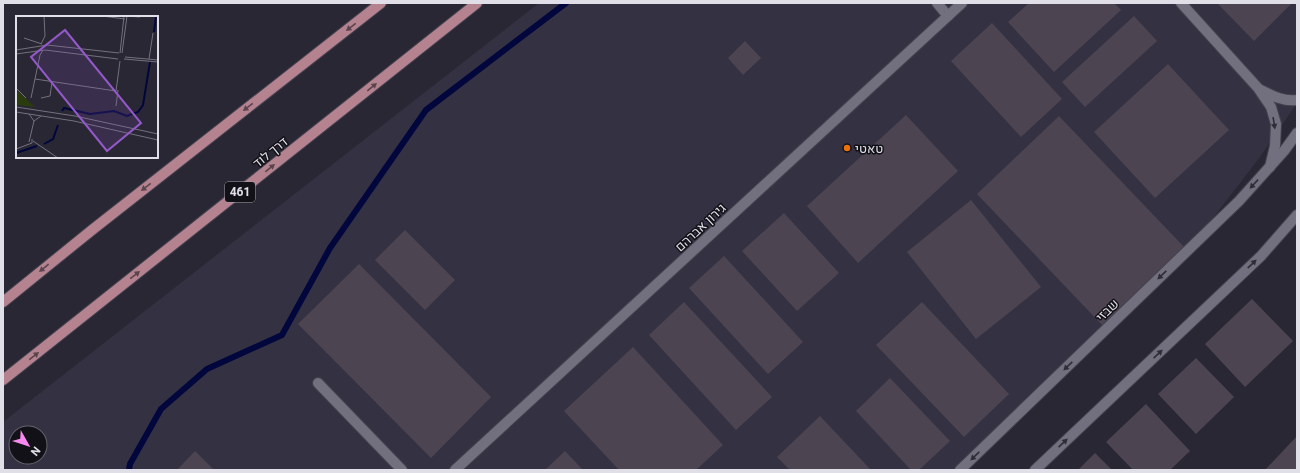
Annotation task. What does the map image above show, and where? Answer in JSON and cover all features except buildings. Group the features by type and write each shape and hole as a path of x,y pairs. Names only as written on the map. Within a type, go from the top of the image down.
{"main road":[{"path":"3,302 92,230 381,3"},
{"name":"דרך לוד","path":"3,380 477,3"}],"street":[{"path":"937,3 948,16"},
{"name":"גירון אברהם","path":"455,470 962,3"},
{"name":"שבזי","path":"1181,3 1258,88 1271,107 1276,124 1275,146 1270,167"},
{"name":"שבזי","path":"1258,88 1277,98 1291,101 1297,100"},
{"name":"שבזי","path":"960,470 1239,201 1270,167 1297,133"},
{"path":"1035,470 1261,256 1297,215"},
{"path":"318,383 402,470"}],"shaded area":[{"path":"539,3 1297,3 1297,103 1260,157 1206,227 953,470 3,470 3,422"}],"waterway":[{"path":"129,470 130,464 161,409 207,369 282,335 330,248 426,110 566,3"}],"place":[{"name":"טאטי","path":"847,148"}]}
